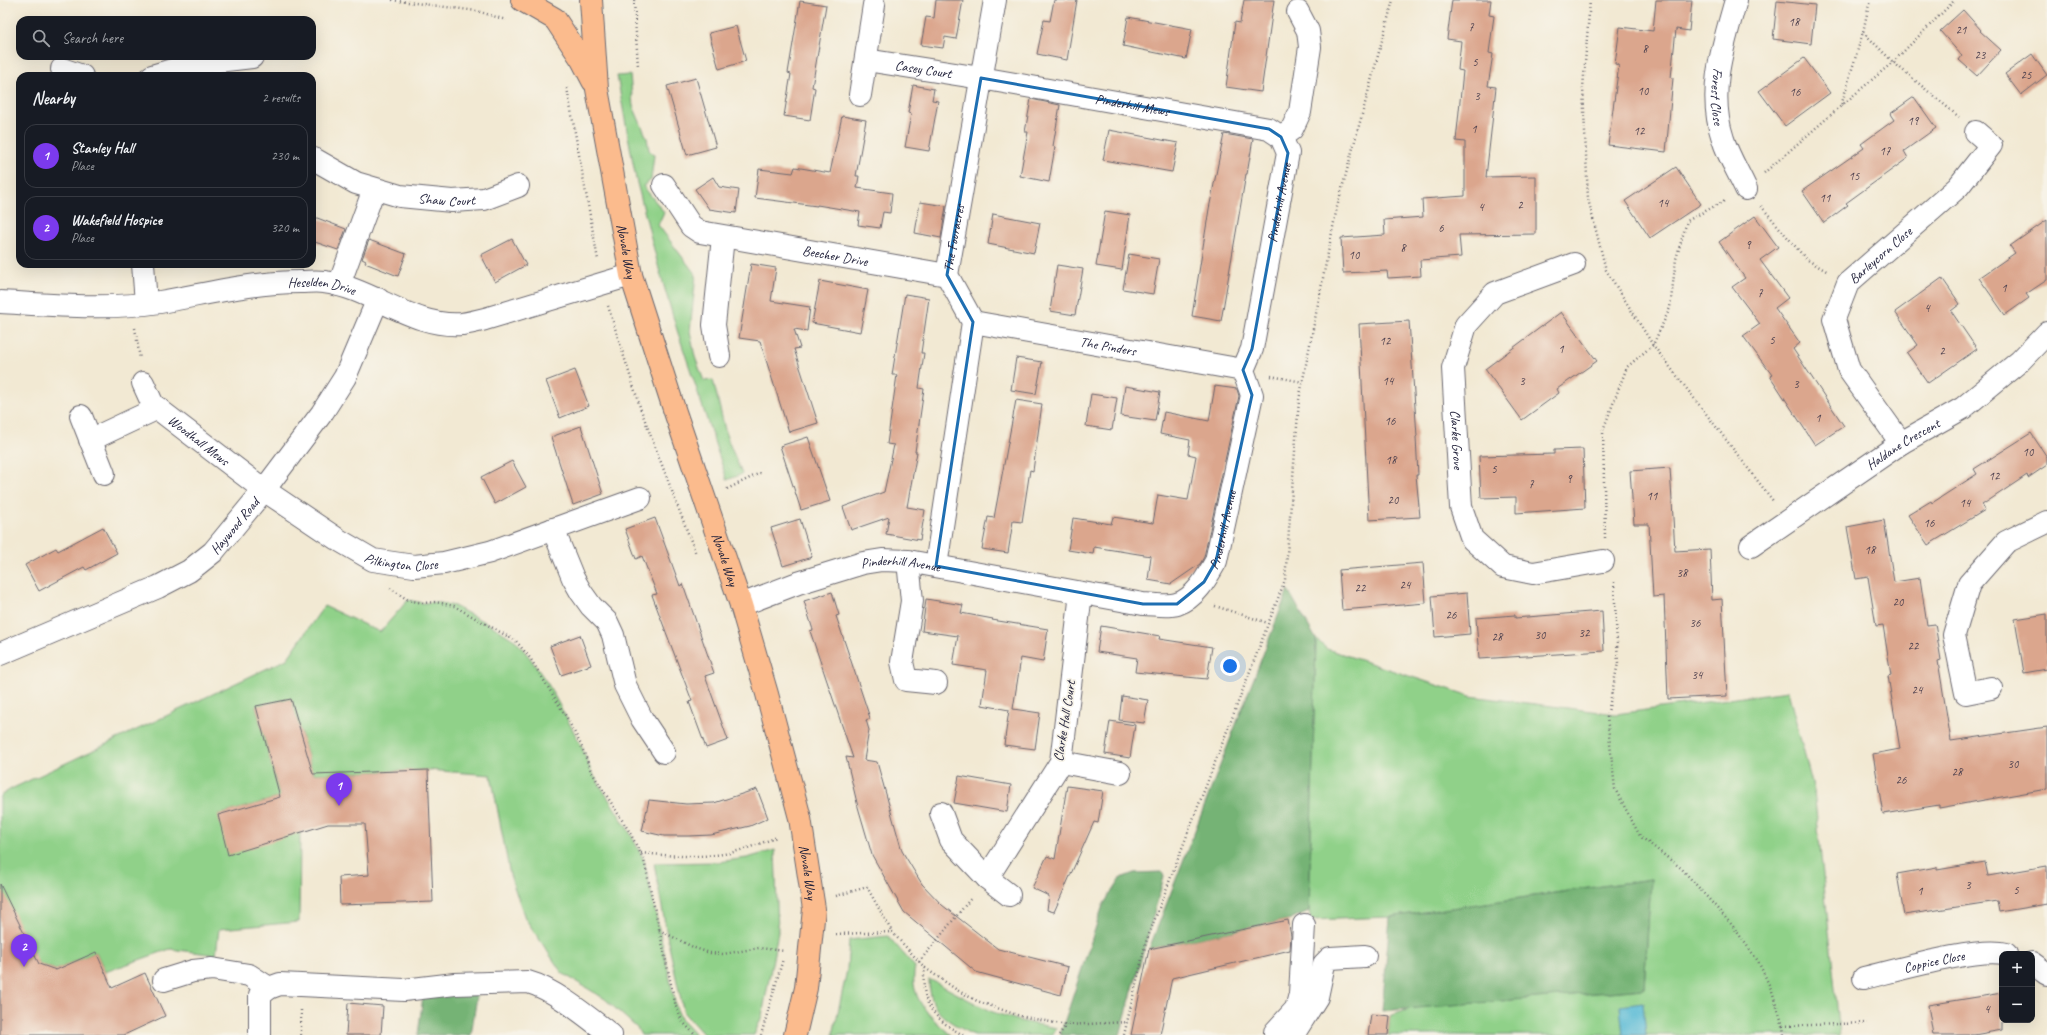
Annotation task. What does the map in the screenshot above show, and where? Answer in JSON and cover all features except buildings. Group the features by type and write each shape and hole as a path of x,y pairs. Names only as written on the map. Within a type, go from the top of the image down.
{"main road":[{"name":"Novale Way","path":"522,0 555,19 582,60 597,89"},
{"name":"Novale Way","path":"591,0 597,89 631,276 672,405 741,605 767,694 800,818 813,902 806,988 795,1035"}],"street":[{"name":"The Fouracres","path":"973,322 947,275 995,0"},
{"name":"Forest Close","path":"1736,0 1717,71 1715,101 1723,139 1746,189"},
{"path":"860,95 874,5"},
{"path":"1281,137 1292,129 1300,112 1310,47 1308,31 1298,12"},
{"path":"165,72 192,64 226,60"},
{"name":"Casey Court","path":"866,60 982,78"},
{"name":"Pinderhill Mews","path":"982,78 1269,129 1281,137"},
{"name":"Barleycorn Close","path":"1901,443 1849,370 1834,319 1848,283 1958,187 1991,145 1976,132"},
{"name":"Pinderhill Avenue","path":"741,605 798,583 863,563 882,560 908,561 1143,604 1177,604 1188,597 1204,582 1216,561 1252,395 1243,370 1252,349 1288,153 1281,137"},
{"name":"Shaw Court","path":"316,160 356,183 400,196 452,201 484,199 518,186"},
{"name":"Beecher Drive","path":"664,185 691,226 700,232 947,275"},
{"path":"339,285 374,189"},
{"path":"719,356 714,324 724,237"},
{"name":"Clarke Grove","path":"1574,264 1495,293 1466,325 1453,368 1461,506 1472,539 1503,567 1533,573 1603,561"},
{"path":"139,303 143,268"},
{"name":"Heselden Drive","path":"0,302 84,306 139,303 279,282 324,282 355,289 418,317 438,323 461,324 485,319 602,283 631,276"},
{"name":"Haywood Road","path":"0,654 158,587 189,571 212,552 264,490 322,413 345,378 378,299"},
{"path":"936,566 973,322"},
{"name":"The Pinders","path":"973,322 1243,370"},
{"name":"Haldane Crescent","path":"1751,546 1901,443 1962,408 2020,361 2047,333"},
{"name":"Woodhall Mews","path":"143,383 153,404 264,490"},
{"path":"90,440 158,408"},
{"path":"81,416 104,474"},
{"name":"Pilkington Close","path":"264,490 336,539 373,560 414,566 444,563 490,552 640,498"},
{"path":"1991,688 1966,693 1954,635 1969,584 2006,542 2047,522"},
{"path":"554,529 580,592 607,622 613,635 625,685 642,719 664,752"},
{"path":"908,561 912,601 902,662 906,680 936,683"},
{"name":"Clarke Hall Court","path":"987,878 1061,762 1081,593"},
{"path":"1061,762 1120,773"},
{"path":"942,813 951,840 987,878 1009,895"},
{"path":"1284,1033 1296,1009 1300,994 1304,925"},
{"name":"Coppice Close","path":"1864,978 1971,954 1999,952"},
{"path":"1284,1033 1317,997 1324,964 1330,958 1365,956"},
{"path":"2035,965 2047,974"},
{"path":"164,980 193,970 212,969 249,975 269,988"},
{"path":"260,1035 260,995 269,988 280,984 404,990 456,984 528,982 538,985 589,1018 611,1035"}],"path":[{"path":"392,0 477,11 507,20"},
{"path":"634,0 638,67"},
{"path":"1124,1035 1146,942 1285,580 1299,400 1338,207 1393,0"},
{"path":"1590,0 1583,88 1588,199 1606,270 1653,345 1788,520"},
{"path":"1841,106 1893,62 1955,0"},
{"path":"1863,32 1893,62 1976,132"},
{"path":"567,86 602,283 608,308 641,410 697,558"},
{"path":"1746,189 1806,259 1848,283"},
{"path":"139,303 143,383"},
{"path":"1627,367 1603,430 1606,528 1603,561 1615,586 1618,663 1607,717 1615,789 1640,836 1682,869 1732,925 1758,961 1772,991 1783,1026 1784,1035"},
{"path":"726,490 760,473"},
{"path":"389,587 408,600 423,603 436,602 454,606 494,627 516,641 548,684 581,745 591,771 629,831 644,860 676,1007 682,1021 695,1035"},
{"path":"1188,597 1268,624"},
{"path":"776,833 778,844"},
{"path":"641,854 664,856 710,855 731,852 777,837"},
{"path":"919,962 987,878"},
{"path":"813,902 867,887 892,932 925,968 957,990 1002,1011 1066,1025 1128,1022"},
{"path":"659,930 695,948 710,953 723,954 759,948 784,951"},
{"path":"811,936 892,932"},
{"path":"762,1035 786,946"},
{"path":"925,968 923,988 925,1000 932,1012 947,1026 963,1035"},
{"path":"1783,1026 1867,1023"},
{"path":"1059,1035 1066,1025"}],"highlighted area":[{"path":"981,78 1269,129 1281,137 1288,153 1252,349 1243,370 1252,395 1216,561 1204,582 1177,604 1143,604 936,566 973,322 947,275"}],"green space":[{"path":"630,75 633,106 647,138 649,150 654,155 651,180 643,186 664,212 658,225 696,275 690,331 695,357 704,381 713,380 727,438 742,474 727,480 677,330 659,269 636,179 617,76"},
{"path":"1288,590 1316,639 1309,911 1288,920 1149,949"},
{"path":"408,600 423,603 436,602 454,606 494,627 516,641 548,684 581,745 591,771 629,831 644,860 676,1007 682,1021 695,1035 641,1035 637,1028 605,999 562,973 525,918 510,875 491,775 428,770 313,774 291,699 256,706 280,797 218,815 300,832 299,922 219,929 216,955 170,949 105,972 96,952 56,970 39,964 0,897 0,796 11,789 287,659 324,606 380,632"},
{"path":"1316,639 1327,649 1470,696 1616,714 1788,691 1814,791 1840,1035 1388,1035 1390,1016 1412,1008 1644,989 1651,879 1390,917 1311,920 1309,911"},
{"path":"775,850 778,932 762,1016 754,1035 704,1035 684,1013 669,946 654,863 718,862 747,858"},
{"path":"1162,872 1164,877 1120,1035 1060,1035 1103,905 1121,878 1134,873"},
{"path":"1651,879 1644,989 1382,1011 1390,917"},
{"path":"888,936 915,967 915,988 922,1006 951,1035 833,1035 847,970 849,940"},
{"path":"929,979 990,1011 1020,1021 1056,1028 1053,1035 975,1035 969,1033 945,1018 939,1012 932,999"},
{"path":"449,991 477,996 471,1035 418,1035 423,996"}],"water":[{"path":"1643,1003 1646,1035 1623,1035 1620,1006"}],"place":[{"name":"Stanley Hall","path":"339,806"},
{"name":"Wakefield Hospice","path":"24,967"}]}
